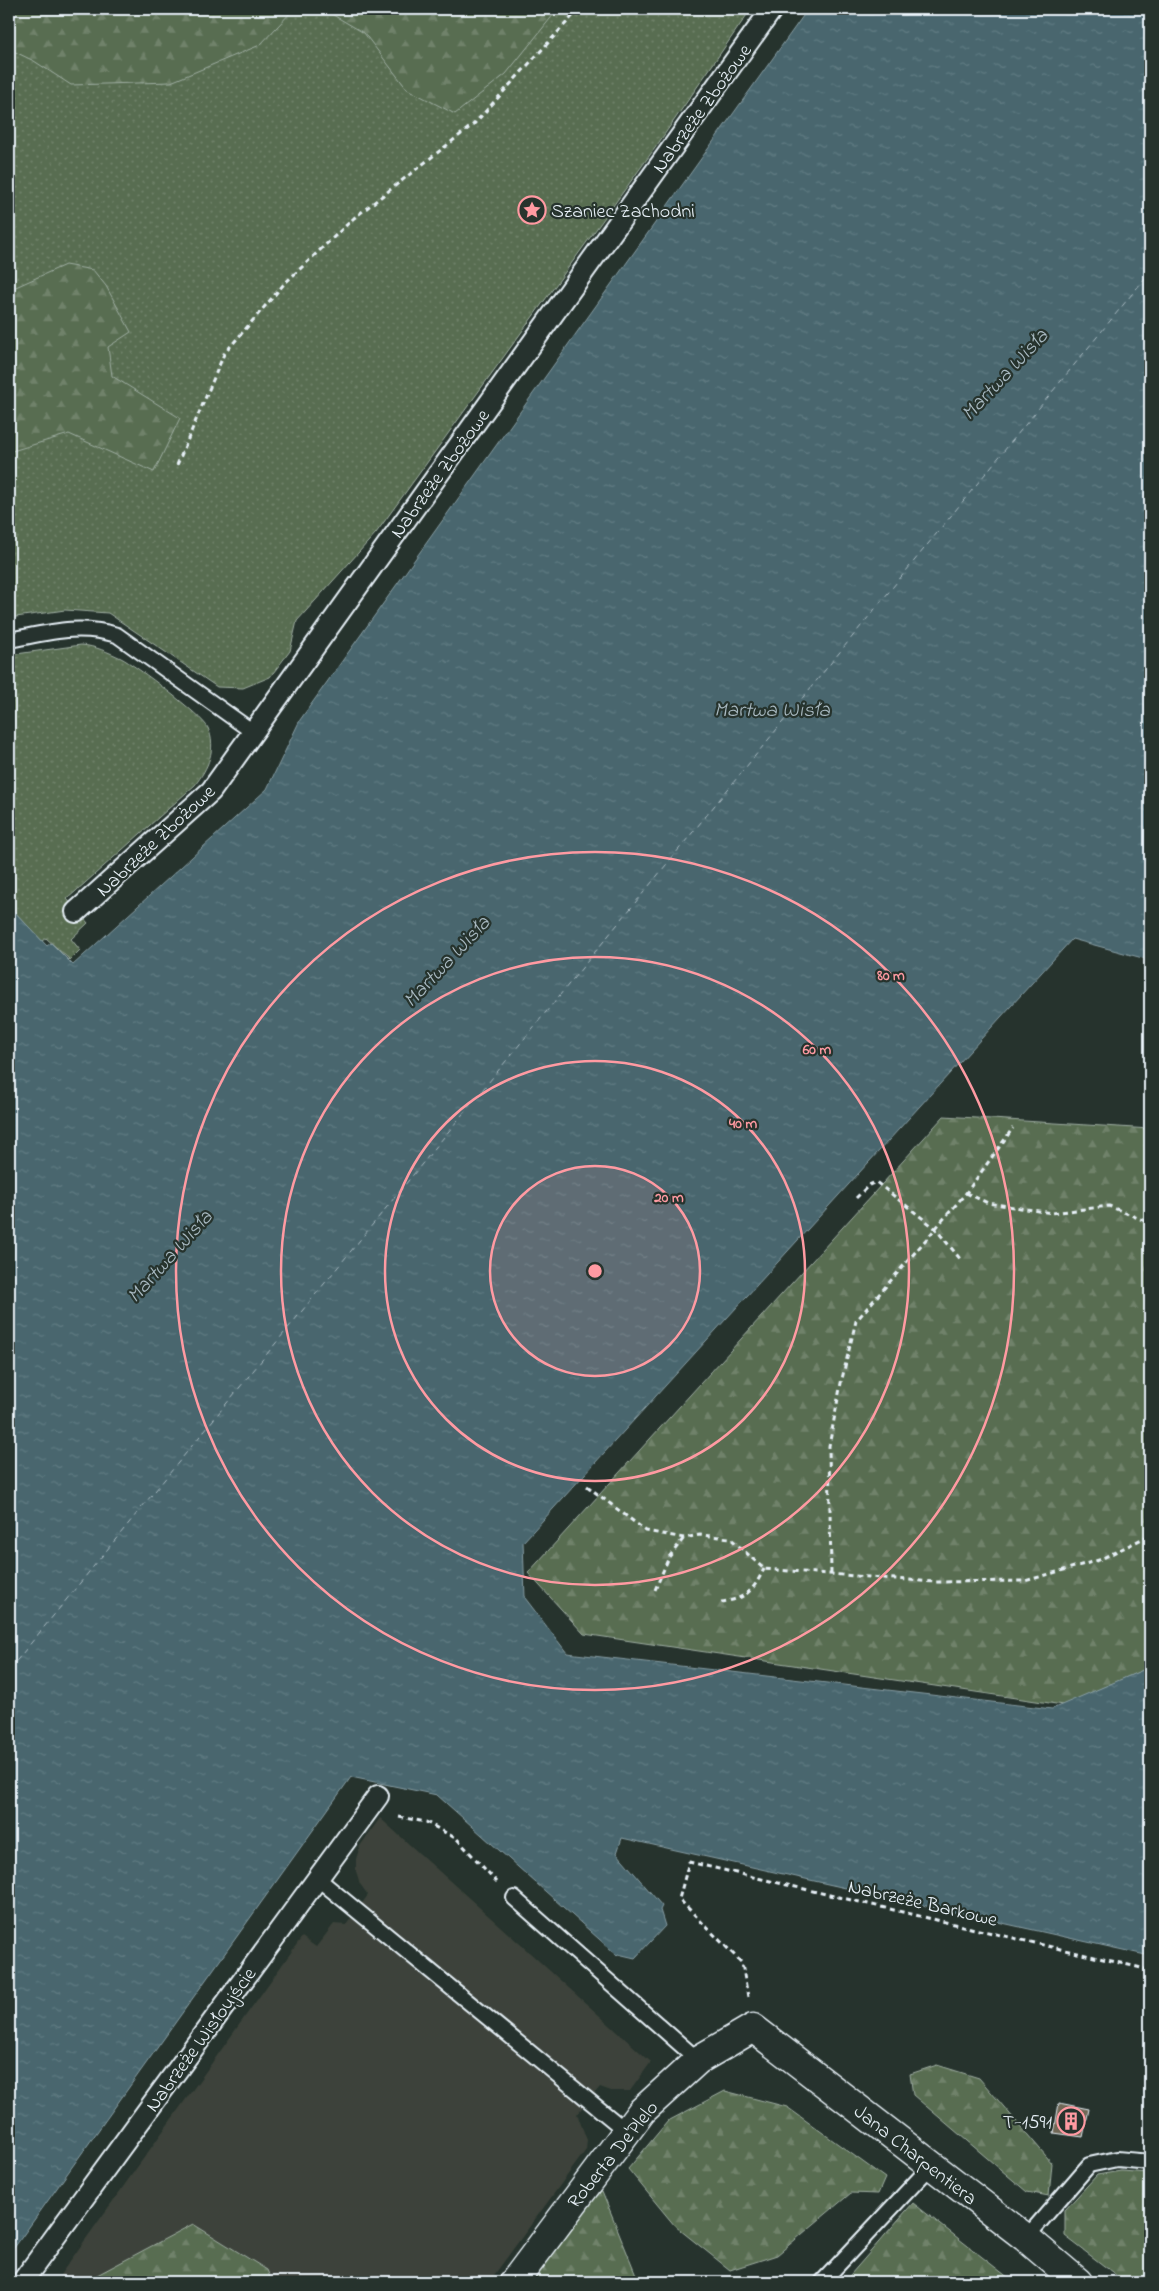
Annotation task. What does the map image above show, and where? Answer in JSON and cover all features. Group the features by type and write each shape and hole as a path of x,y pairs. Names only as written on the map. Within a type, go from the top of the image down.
{"street":[{"name":"Nabrzeże Zbożowe","path":"76,912 211,790 772,9"},
{"name":"Nabrzeże Wisłoujście","path":"22,2282 372,1804"},
{"name":"Roberta De'Plelo","path":"514,2282 642,2111 698,2060 753,2028"},
{"name":"Jana Charpentiera","path":"753,2028 1026,2238 1078,2282"}],"lane":[{"path":"9,640 70,628 96,629 117,635 253,732"},
{"path":"317,1878 626,2131"},
{"path":"514,1898 698,2060"},
{"path":"1026,2238 1089,2165 1116,2159 1150,2162"},
{"path":"822,2282 931,2166"}],"path":[{"path":"177,464 224,354 284,284 354,218 474,124 579,9"},
{"path":"831,1574 829,1446 841,1382 856,1321 966,1193 1013,1128"},
{"path":"856,1198 869,1185 876,1182 936,1228 961,1260"},
{"path":"966,1193 988,1204 1052,1213 1109,1206 1150,1223"},
{"path":"587,1486 646,1531 684,1538 700,1535 730,1538 764,1569 934,1582 1025,1581 1099,1560 1150,1535"},
{"path":"655,1590 669,1557 684,1538"},
{"path":"721,1602 737,1600 754,1588 764,1569"},
{"path":"372,1804 426,1822 457,1839 514,1898"},
{"name":"Nabrzeże Barkowe","path":"753,2028 742,1964 679,1899 689,1862 1150,1970"}],"shaded area":[{"path":"380,1818 651,2062 630,2091 611,2091 600,2087 577,2114 587,2140 586,2150 489,2282 55,2282 302,1937 316,1947 334,1924 346,1925 368,1895 360,1884 356,1871 356,1859 360,1846"}],"green space":[{"path":"9,9 751,9 655,148 376,533 297,621 290,651 270,677 243,688 217,687 108,613 65,610 9,618"},
{"path":"9,9 294,9 260,45 171,82 71,85 34,61 9,49"},
{"path":"323,9 558,9 506,74 455,114 407,89 364,33"},
{"path":"65,265 93,270 106,286 131,332 108,347 112,376 180,418 154,472 69,434 9,452 9,290"},
{"path":"81,645 96,648 121,658 153,680 182,702 203,722 208,728 212,743 210,758 204,772 195,785 67,899 88,923 71,939 80,950 70,960 46,938 42,941 9,906 9,655"},
{"path":"944,1116 1150,1129 1150,1667 1063,1705 584,1634 528,1573"},
{"path":"937,2065 979,2078 1052,2163 1049,2196 1027,2192 913,2095 910,2074"},
{"path":"725,2091 787,2107 885,2178 878,2194 851,2193 777,2255 730,2270 675,2226 628,2169 668,2121"},
{"path":"1121,2171 1150,2173 1150,2282 1125,2282 1065,2236 1065,2210 1097,2175"},
{"path":"602,2191 639,2282 530,2282 591,2197"},
{"path":"913,2203 1014,2282 844,2282"},
{"path":"193,2224 267,2270 272,2282 84,2282"}],"water":[{"name":"Martwa Wisła","path":"808,9 1150,9 1150,960 1072,939 523,1542 525,1598 567,1653 1052,1709 1150,1667 1150,1956 622,1838 617,1853 662,1906 660,1910 665,1926 635,1958 617,1955 437,1795 351,1777 9,2255 9,906 47,946 51,943 73,965 267,789 300,720"}],"building":[{"name":"T-1591","path":"1059,2103 1089,2109 1083,2137 1054,2133"}],"ferry route":[{"path":"9,1670 1150,272"}],"place":[{"name":"Szaniec Zachodni","path":"532,210"},
{"name":"T-1591","path":"1071,2121"}]}
